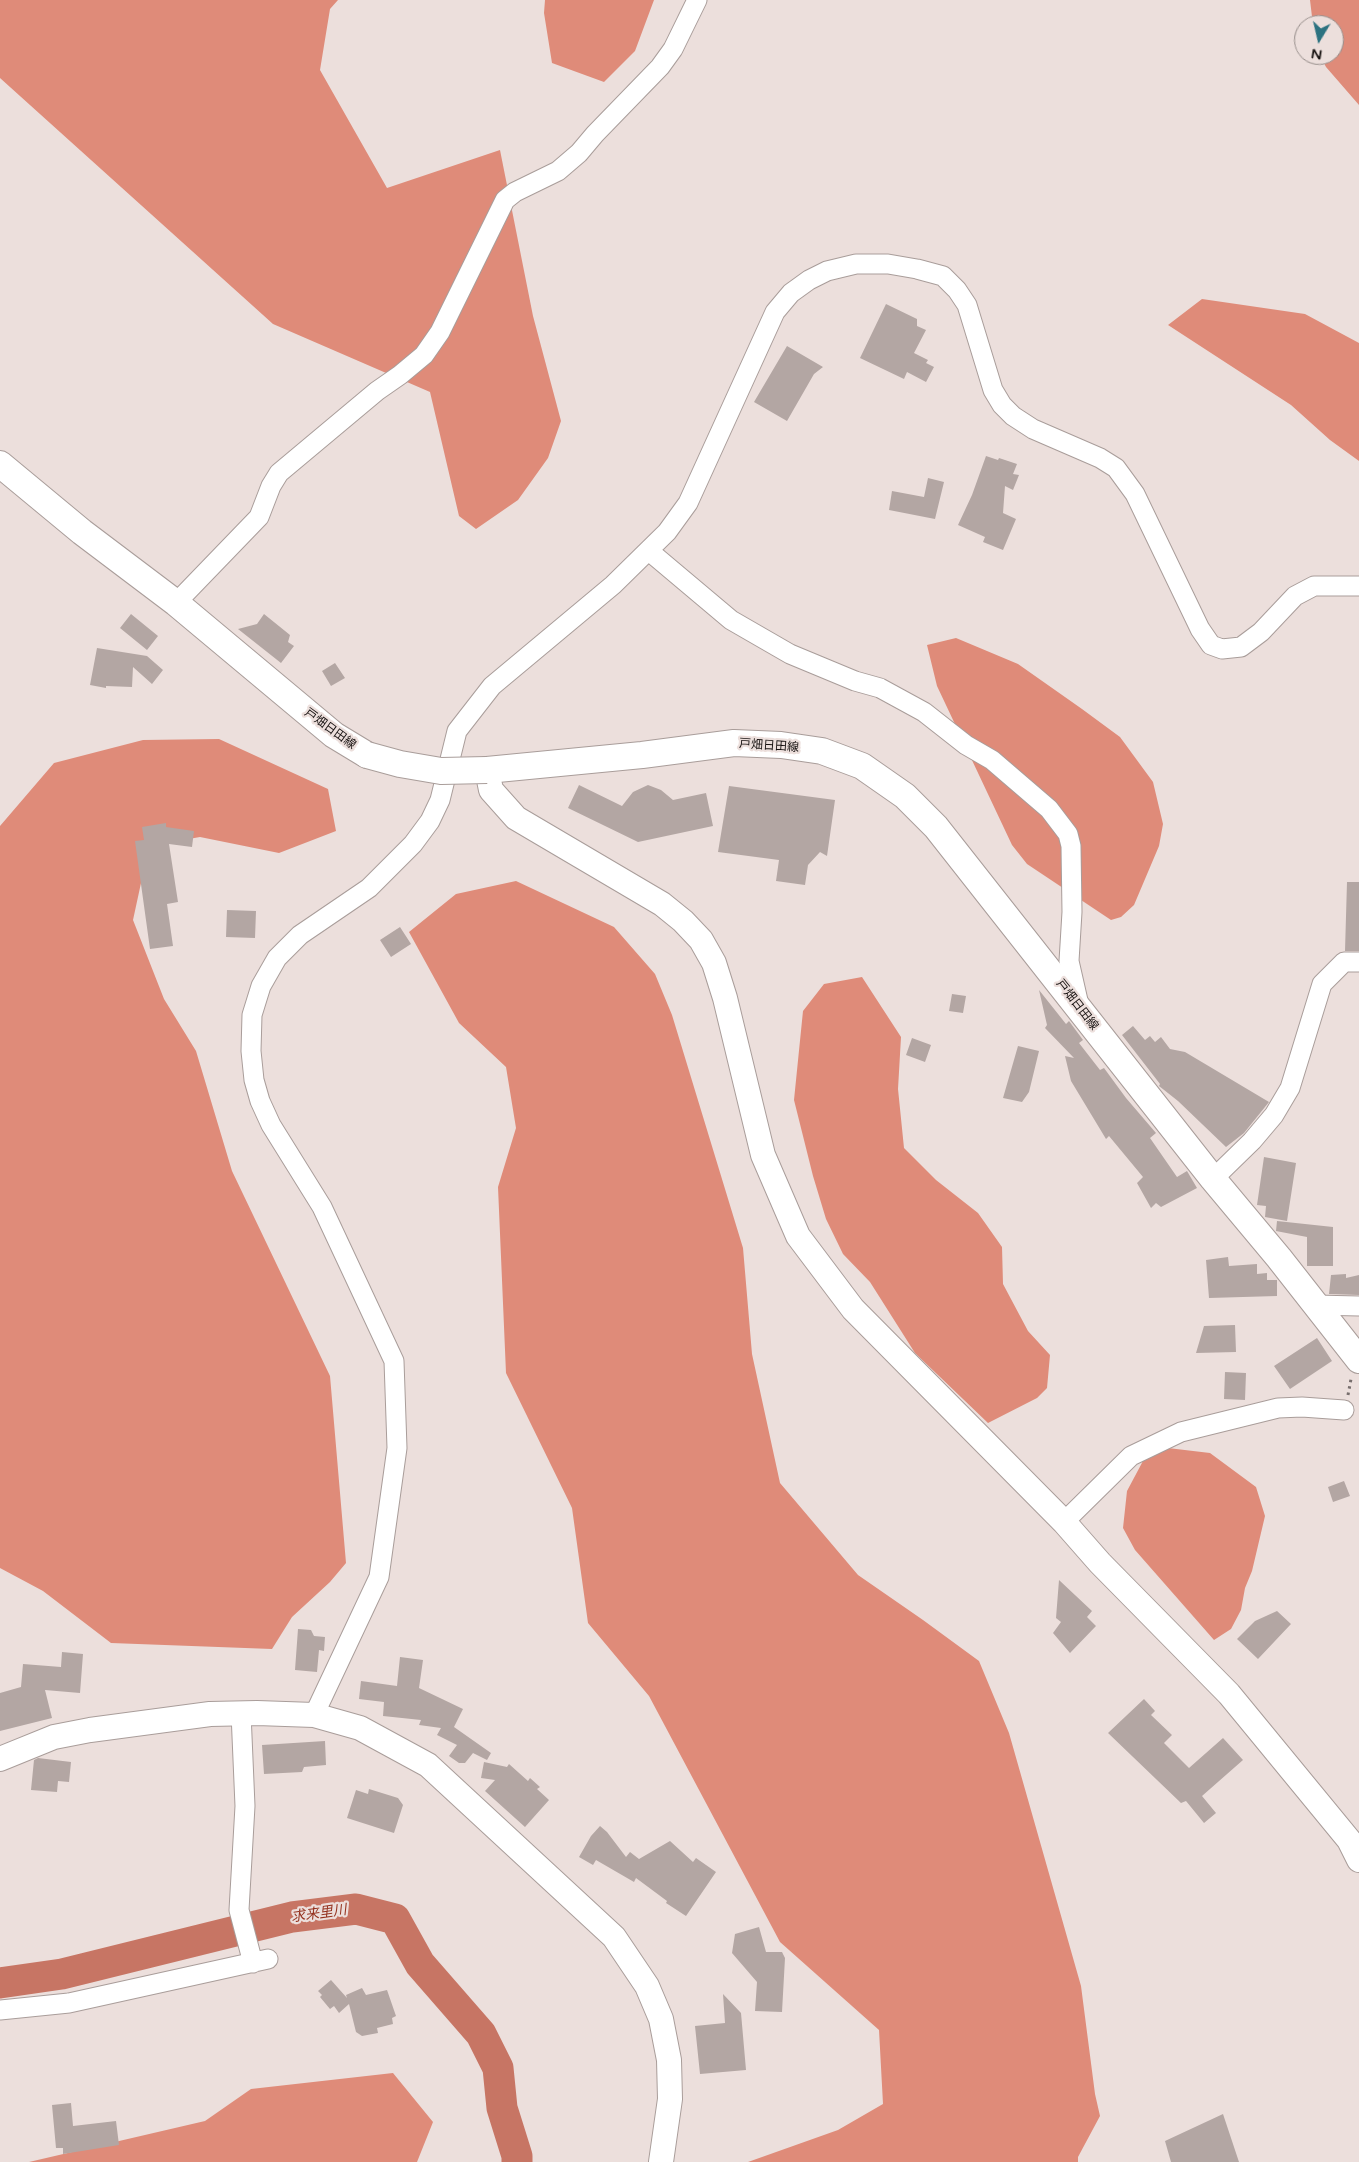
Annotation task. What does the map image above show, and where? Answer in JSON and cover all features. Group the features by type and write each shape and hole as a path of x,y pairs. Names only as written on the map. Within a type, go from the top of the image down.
{"main road":[{"name":"戸畑日田線","path":"0,464 82,532 176,603 334,734 367,755 400,764 441,771 487,770 642,755 734,743 781,745 822,751 862,766 906,796 936,827 1213,1179 1279,1258 1358,1359"}],"street":[{"path":"176,603 259,517 271,486 280,473 376,391 400,375 424,355 440,332 505,200 515,192 558,171 579,153 660,67 673,49 697,0"},
{"path":"314,1714 378,1577 397,1448 394,1361 322,1207 271,1125 260,1101 254,1080 250,1051 254,1008 261,986 277,958 300,935 369,888 397,861 430,821 440,800 457,731 492,686 613,585 667,532 688,503 775,312 791,292 827,271 856,264 888,264 944,276 967,305 993,390 1002,405 1033,429 1100,458 1116,468 1135,494 1200,628 1211,645 1222,649 1241,647 1261,632 1295,596 1314,586 1359,586"},
{"path":"649,551 731,620 790,654 855,681 880,688 924,712 966,745 992,760 1049,809 1068,834 1071,846 1072,912 1069,961 1079,1009"},
{"path":"487,770 491,790 516,818 662,904 683,921 701,940 714,963 725,998 762,1155 798,1236 852,1310 1064,1522 1100,1563 1229,1694 1349,1840 1359,1860"},
{"path":"1213,1179 1252,1142 1274,1115 1290,1088 1322,984 1344,962 1359,962"},
{"path":"1314,1305 1359,1306"},
{"path":"1064,1522 1131,1456 1180,1432 1278,1408 1302,1407 1344,1410"},
{"path":"0,2010 69,2003 260,1961 239,1910 245,1806 241,1713"},
{"path":"0,1759 54,1738 90,1730 210,1714 314,1714 360,1728 428,1765 614,1937 633,1962 647,1986 661,2019 669,2060 670,2099 661,2162"}],"path":[{"path":"1344,1410 1358,1359"}],"shaded area":[{"path":"0,0 338,0 330,9 320,70 387,188 500,150 533,316 561,421 548,458 518,500 476,529 459,516 430,392 273,324 0,78"},
{"path":"545,0 654,0 635,51 604,82 552,63 544,13"},
{"path":"1310,0 1359,0 1359,105 1325,65 1344,65 1344,15 1312,15"},
{"path":"1202,299 1305,314 1359,343 1359,461 1330,440 1291,405 1168,325"},
{"path":"956,638 1018,664 1082,709 1120,737 1153,782 1163,824 1159,846 1134,905 1121,917 1111,920 1027,864 1012,845 937,686 927,645"},
{"path":"219,739 328,789 336,831 279,853 200,837 149,846 133,920 164,999 196,1051 232,1171 330,1376 346,1563 330,1582 292,1617 272,1649 111,1643 43,1591 0,1568 0,826 54,763 143,740"},
{"path":"516,881 614,927 655,974 672,1015 743,1248 752,1354 780,1483 858,1575 979,1661 1009,1733 1081,1986 1095,2094 1100,2116 1078,2157 1078,2162 748,2162 838,2130 883,2104 879,2030 780,1942 649,1696 588,1623 572,1508 506,1373 498,1187 516,1128 506,1067 459,1023 409,932 456,894"},
{"path":"862,977 901,1037 898,1089 904,1148 936,1180 978,1213 1002,1247 1003,1284 1028,1331 1050,1355 1047,1388 1037,1398 988,1423 915,1353 870,1282 843,1254 826,1219 813,1176 794,1100 803,1011 824,984"},
{"path":"1151,1446 1210,1453 1256,1487 1265,1516 1252,1571 1245,1588 1241,1610 1231,1629 1214,1640 1135,1550 1123,1528 1127,1491"},
{"path":"393,2073 433,2122 417,2162 29,2162 205,2121 251,2089"}],"building":[{"path":"886,304 917,319 917,326 926,330 914,353 928,360 926,363 934,367 926,382 907,372 904,379 860,358"},
{"path":"787,346 823,367 814,374 787,421 754,402"},
{"path":"986,456 1017,464 1013,474 1019,475 1013,490 1005,486 1003,513 1016,519 1003,550 983,542 985,537 958,525 972,495"},
{"path":"928,478 944,482 935,519 889,510 892,491 924,497"},
{"path":"131,614 158,636 147,650 120,628"},
{"path":"264,614 290,635 288,642 294,646 281,663 238,629 257,624"},
{"path":"97,648 147,656 163,670 152,684 133,667 132,687 106,686 106,688 90,685"},
{"path":"335,663 345,678 331,686 322,671"},
{"path":"579,785 622,806 633,792 648,785 661,790 673,800 706,793 713,826 638,842 568,808"},
{"path":"729,786 835,800 827,856 820,852 808,865 805,885 776,881 779,860 718,852"},
{"path":"166,823 166,827 194,831 192,847 169,844 178,902 167,904 173,946 150,949 135,841 144,840 142,827"},
{"path":"1347,882 1359,882 1359,951 1345,951"},
{"path":"227,910 256,911 255,938 226,937"},
{"path":"400,927 411,944 391,957 380,940"},
{"path":"1039,990 1066,1024 1069,1021 1083,1040 1079,1043 1100,1070 1104,1068 1126,1098 1156,1133 1150,1138 1177,1177 1187,1171 1197,1188 1161,1207 1156,1203 1151,1208 1137,1183 1143,1177 1109,1136 1106,1139 1071,1081 1065,1056 1074,1058 1045,1028 1047,1025"},
{"path":"952,994 966,996 963,1013 949,1011"},
{"path":"1133,1026 1145,1040 1150,1036 1155,1042 1161,1037 1170,1049 1185,1052 1269,1102 1244,1133 1226,1147 1178,1101 1159,1086 1160,1084 1122,1035"},
{"path":"912,1038 931,1045 925,1062 906,1055"},
{"path":"1018,1046 1039,1051 1029,1092 1022,1102 1003,1098"},
{"path":"1264,1157 1296,1163 1287,1221 1265,1217 1266,1206 1257,1205"},
{"path":"1277,1221 1333,1227 1333,1266 1307,1266 1307,1237 1276,1231"},
{"path":"1228,1257 1229,1266 1257,1264 1257,1274 1267,1273 1267,1280 1277,1280 1277,1296 1209,1298 1206,1260"},
{"path":"1346,1274 1346,1278 1359,1275 1359,1295 1329,1294 1331,1275"},
{"path":"1235,1325 1236,1352 1196,1353 1204,1326"},
{"path":"1317,1338 1332,1361 1290,1389 1274,1366"},
{"path":"1225,1372 1246,1373 1245,1400 1224,1399"},
{"path":"1344,1481 1350,1496 1333,1502 1328,1487"},
{"path":"1059,1580 1092,1611 1087,1617 1096,1626 1070,1653 1053,1633 1061,1622 1056,1618"},
{"path":"1277,1611 1291,1624 1258,1659 1237,1639 1255,1621"},
{"path":"298,1629 311,1630 314,1636 325,1637 324,1651 319,1650 317,1672 295,1670"},
{"path":"62,1652 83,1654 80,1693 45,1690 52,1718 0,1731 0,1693 21,1687 23,1664 61,1667"},
{"path":"400,1657 423,1660 419,1688 463,1709 454,1727 491,1753 487,1760 473,1753 465,1763 459,1763 449,1756 457,1745 437,1735 441,1728 419,1725 421,1720 383,1716 384,1702 359,1699 361,1681 397,1686"},
{"path":"1144,1699 1155,1711 1151,1715 1172,1735 1164,1743 1189,1768 1223,1738 1243,1760 1202,1796 1216,1813 1204,1823 1186,1801 1181,1803 1108,1733"},
{"path":"325,1741 326,1765 304,1767 302,1772 264,1774 262,1745"},
{"path":"38,1758 71,1762 69,1782 58,1781 57,1792 31,1790 34,1760"},
{"path":"484,1762 507,1767 509,1764 528,1781 530,1778 540,1787 537,1789 549,1800 525,1827 485,1791 495,1780 481,1778"},
{"path":"369,1789 398,1798 403,1805 394,1833 347,1818 356,1790 368,1794"},
{"path":"600,1826 607,1832 626,1857 630,1852 639,1859 670,1841 693,1862 696,1858 716,1872 686,1916 666,1903 667,1901 636,1878 634,1882 596,1860 593,1865 579,1857 591,1836"},
{"path":"759,1927 766,1952 782,1952 785,1958 782,2012 755,2011 757,1982 732,1953 735,1934"},
{"path":"331,1980 347,1998 346,1995 362,1988 366,1995 387,1990 396,2016 392,2018 393,2024 377,2028 378,2033 362,2036 356,2032 349,2004 339,2013 334,2006 330,2009 320,1997 322,1995 318,1991"},
{"path":"723,1994 741,2013 746,2070 700,2074 695,2026 725,2023"},
{"path":"71,2103 73,2126 116,2121 119,2145 63,2154 63,2148 56,2148 52,2105"},
{"path":"1223,2114 1239,2162 1171,2162 1165,2141"}],"waterway":[{"name":"求来里川","path":"0,1983 62,1974 292,1917 356,1909 395,1919 420,1964 481,2034 498,2068 502,2108 517,2156 517,2162"}]}
